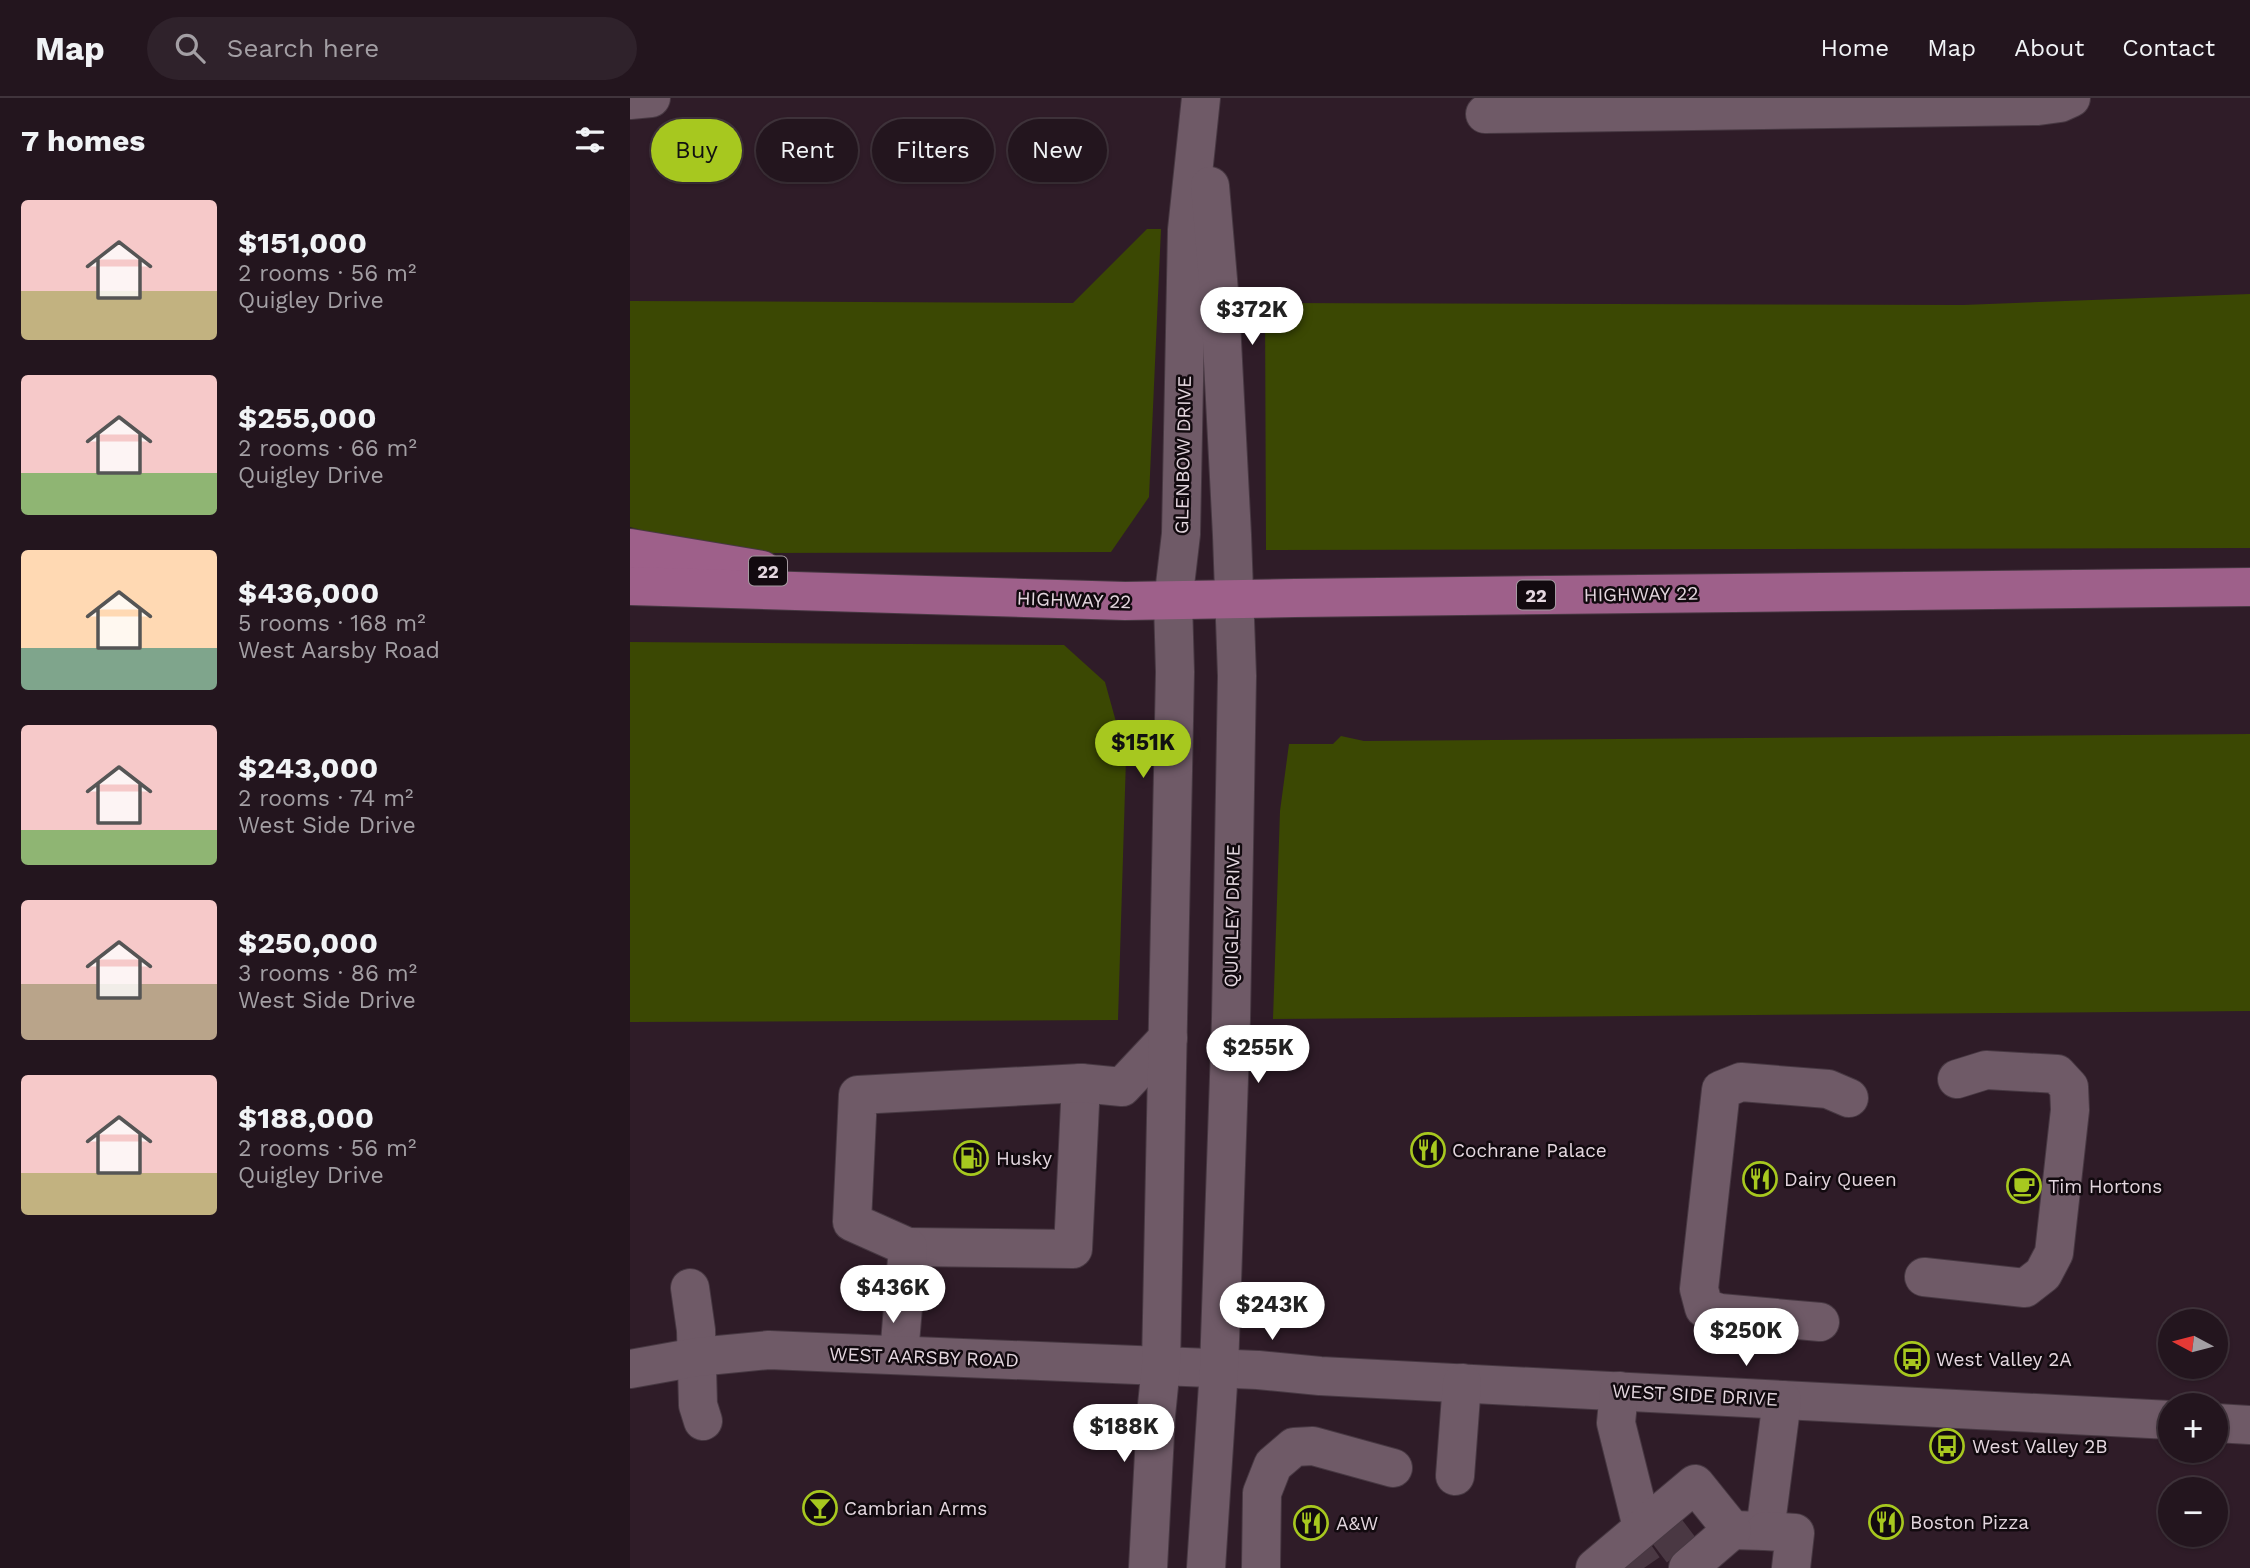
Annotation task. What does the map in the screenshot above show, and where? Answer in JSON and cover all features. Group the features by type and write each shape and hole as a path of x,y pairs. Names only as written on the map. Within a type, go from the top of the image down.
{"main road":[{"name":"HIGHWAY 22","path":"630,548 905,595"},
{"name":"HIGHWAY 22","path":"630,586 1173,602 1294,598 2250,587"}],"street":[{"path":"630,100 651,98"},
{"name":"GLENBOW DRIVE","path":"1202,98 1220,303 1233,600"},
{"name":"GLENBOW DRIVE","path":"1173,602 1181,534 1188,230 1202,98"},
{"path":"1485,114 1544,106 2038,106 2060,103 2071,98"},
{"name":"QUIGLEY DRIVE","path":"1206,1568 1219,1369 1231,1019 1237,676 1233,600"},
{"path":"1148,1568 1161,1366 1175,672 1173,602"},
{"path":"1081,1083 1073,1249 908,1247 852,1222 858,1095 1081,1083 1122,1087 1168,1038"},
{"path":"1926,1266 2025,1288 2043,1274 2054,1253 2070,1110 2069,1087 2057,1074 1986,1070 1957,1079"},
{"path":"1820,1322 1720,1313 1704,1308 1699,1289 1721,1090 1741,1082 1828,1089 1849,1098"},
{"path":"899,1356 908,1247"},
{"path":"690,1288 696,1330 698,1405 703,1421"},
{"name":"WEST AARSBY ROAD","path":"630,1369 697,1357 769,1350 1219,1369"},
{"name":"WEST SIDE DRIVE","path":"1219,1369 2158,1419"},
{"path":"1455,1476 1462,1383"},
{"path":"1619,1391 1616,1423 1660,1544"},
{"path":"1749,1531 1782,1399"},
{"path":"2228,1424 2250,1425"},
{"path":"1261,1568 1262,1493 1273,1465 1294,1447 1313,1446 1393,1468"},
{"path":"1660,1544 1695,1484 1749,1531"},
{"path":"1595,1568 1660,1544 1749,1531 1796,1533 1791,1568"}],"green space":[{"path":"1147,229 1161,229 1149,497 1111,552 726,553 630,527 630,301 1073,303"},
{"path":"2250,294 2250,548 1266,550 1265,303 1963,305"},
{"path":"630,642 1064,645 1105,682 1126,758 1118,1020 630,1022"},
{"path":"2250,734 2250,1011 1273,1019 1280,811 1289,744 1333,744 1341,736 1364,741"}],"tunnel":[{"path":"1666,1530 1682,1551"},
{"path":"1635,1555 1644,1568"}],"place":[{"name":"Cochrane Palace","path":"1428,1150"},
{"name":"Husky","path":"971,1158"},
{"name":"Dairy Queen","path":"1760,1179"},
{"name":"Tim Hortons","path":"2024,1186"},
{"name":"West Valley 2A","path":"1912,1359"},
{"name":"West Valley 2B","path":"1947,1446"},
{"name":"Cambrian Arms","path":"820,1508"},
{"name":"Boston Pizza","path":"1886,1522"},
{"name":"A&W","path":"1311,1523"}]}
